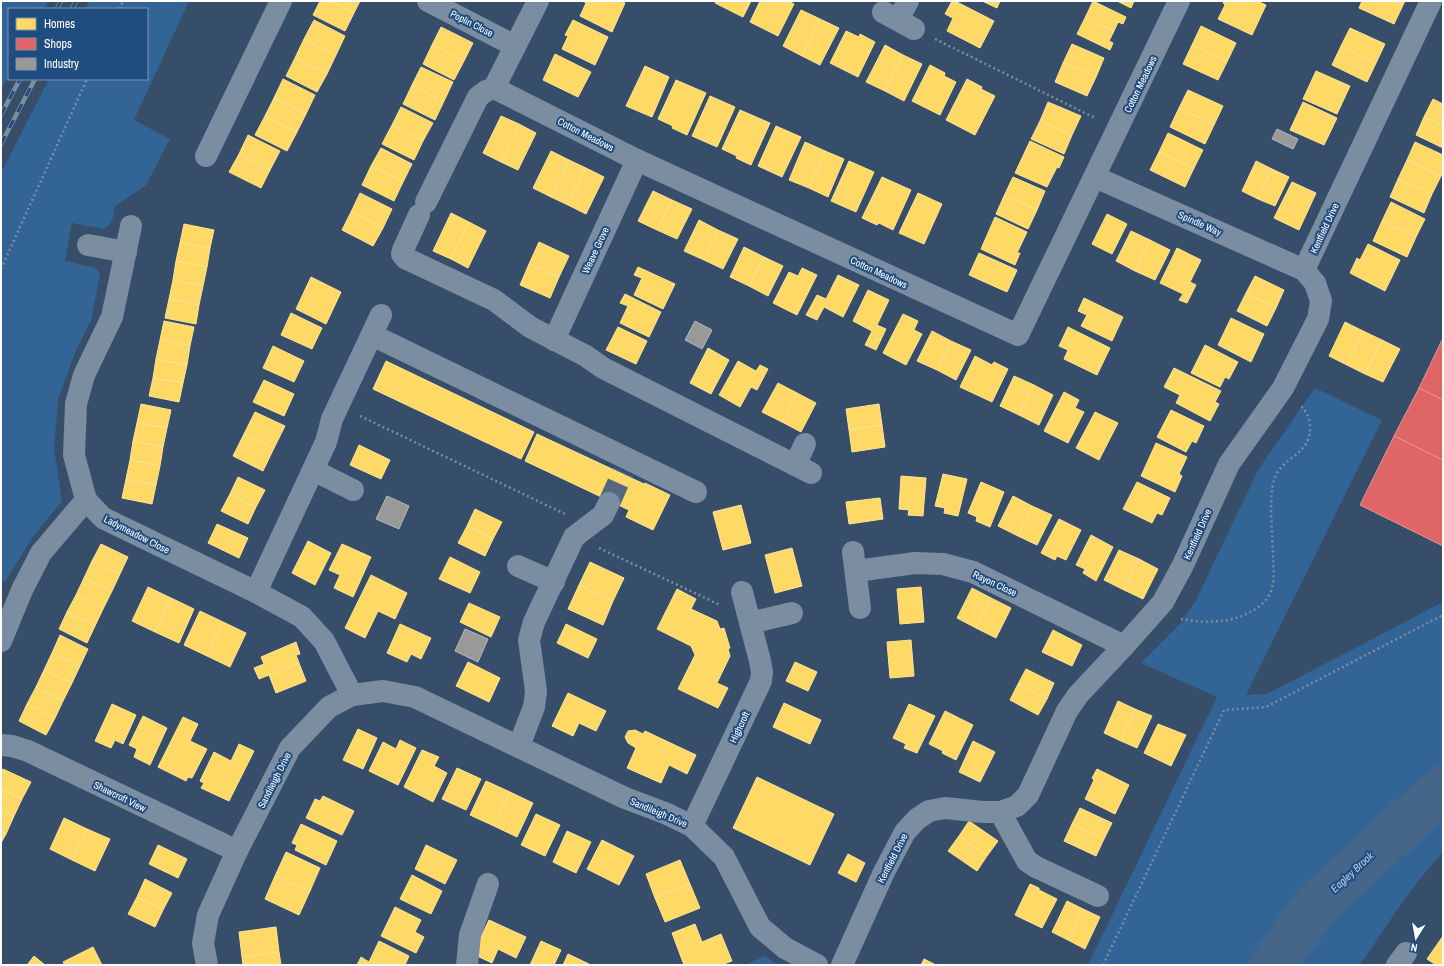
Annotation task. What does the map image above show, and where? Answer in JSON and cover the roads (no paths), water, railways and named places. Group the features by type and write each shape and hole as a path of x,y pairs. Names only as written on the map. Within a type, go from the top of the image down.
{"street":[{"path":"206,156 280,1"},
{"name":"Poplin Close","path":"428,1 515,46"},
{"path":"538,1 494,88 478,96 402,254 405,258 494,300 530,327 586,356 603,368 803,469 805,444"},
{"path":"898,20 908,1"},
{"name":"Cotton Meadows","path":"494,88 637,160 1018,335 1180,1"},
{"name":"Kentfield Drive","path":"842,965 884,872 904,832 917,819 930,811 945,808 983,812 1000,812 1017,806 1028,794 1067,711 1078,695 1163,602 1183,565 1229,464 1283,388 1318,319 1320,301 1315,283 1304,270 1431,1"},
{"name":"Weave Grove","path":"554,340 637,160"},
{"name":"Spindle Way","path":"1095,177 1304,270"},
{"name":"Ladymeadow Close","path":"131,226 112,317 84,375 76,404 74,455 86,500 103,518 256,592 302,617 324,641 352,695"},
{"path":"88,245 126,252"},
{"path":"256,592 326,442 332,419 338,405 382,315"},
{"path":"372,336 626,466 696,492"},
{"path":"313,470 353,490"},
{"path":"1,641 8,602 41,553 86,500"},
{"path":"519,746 534,707 536,691 529,640 534,622 581,531 603,515 609,503"},
{"name":"Rayon Close","path":"860,608 854,562 943,564 973,572 1124,646"},
{"path":"518,566 554,582"},
{"name":"Highcroft","path":"692,826 761,681 762,672 760,660 742,592"},
{"path":"750,621 792,613"},
{"name":"Sandileigh Drive","path":"207,965 203,943 208,915 237,851 290,748 328,707 352,695 383,691 415,697 625,798 665,813 692,826 724,857 760,927 785,948 817,965"},
{"name":"Shawcroft View","path":"1,745 12,746 28,751 237,851"},
{"path":"1000,812 1027,861 1036,867 1098,896"},
{"path":"467,965 470,935 488,884"}],"waterway":[{"name":"Eagley Brook","path":"1273,965 1317,904 1443,789"}],"tunnel":[{"path":"609,503 623,472"}],"railway":[{"path":"58,8 61,1"},
{"path":"72,8 76,1"},
{"path":"1,115 19,80"},
{"path":"1,144 34,80"}]}
